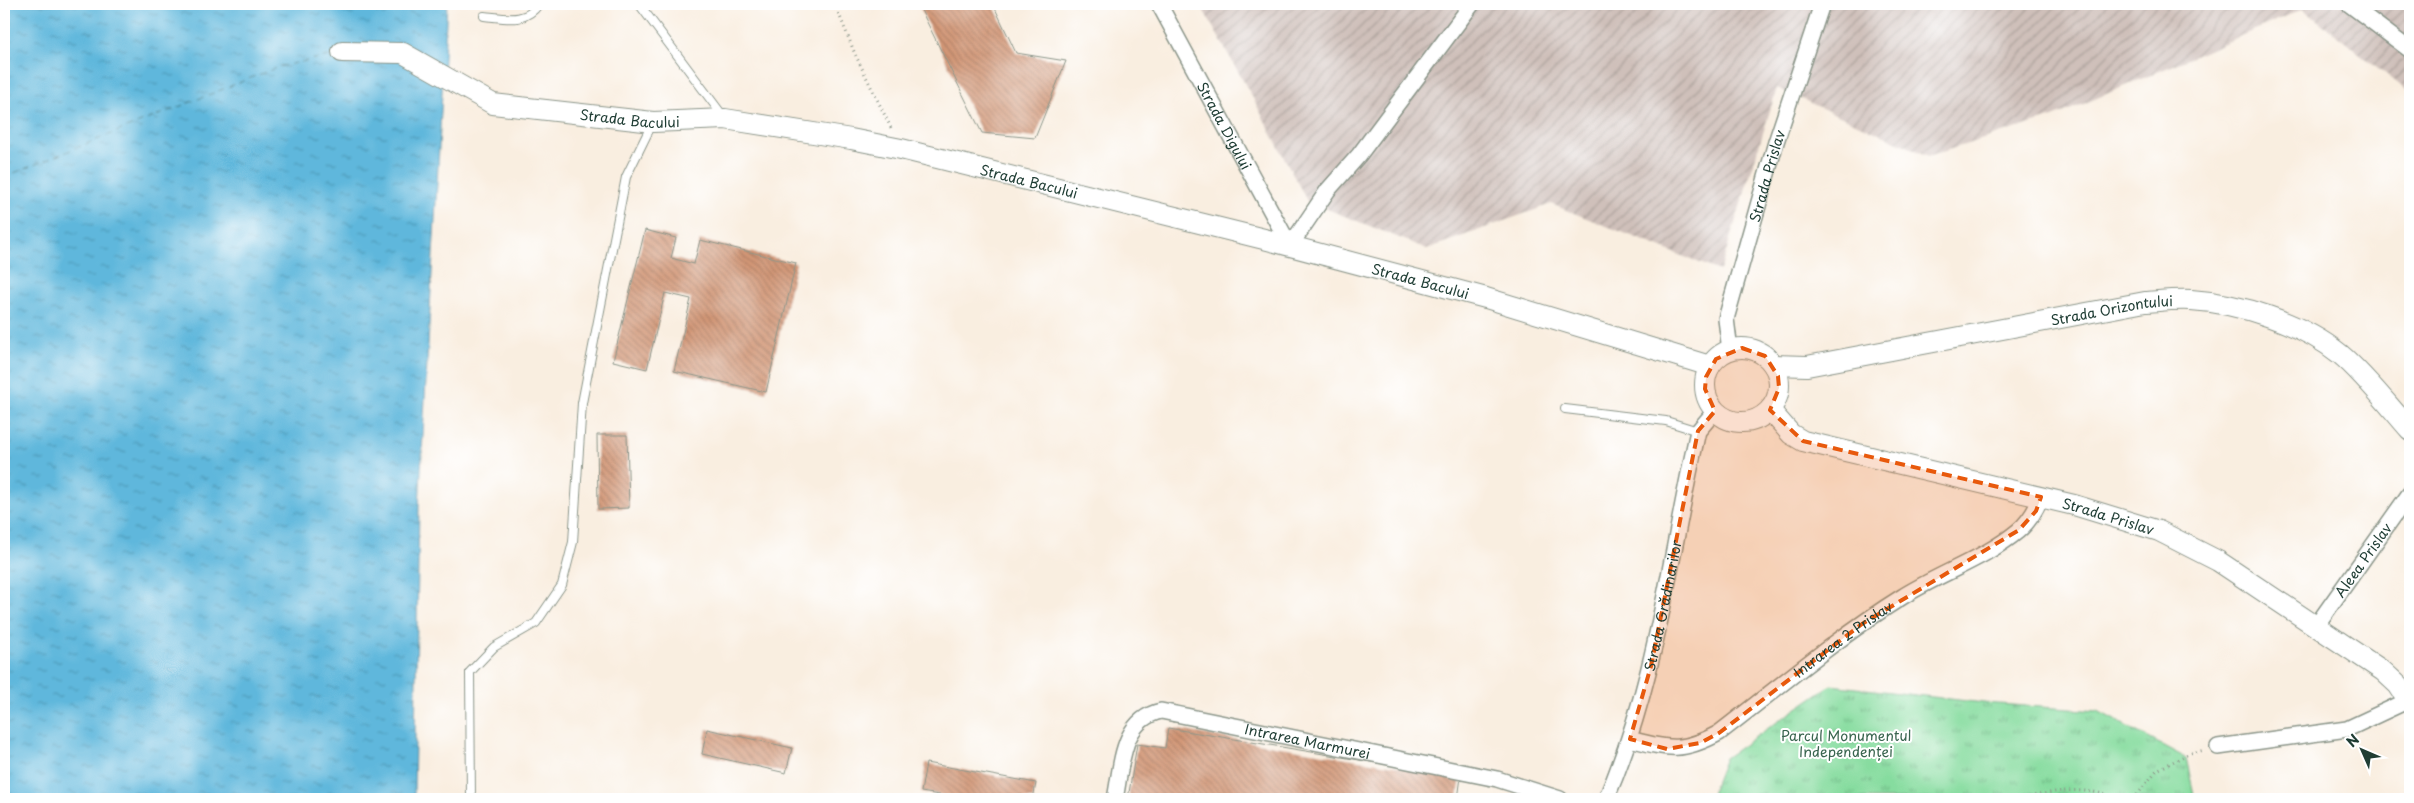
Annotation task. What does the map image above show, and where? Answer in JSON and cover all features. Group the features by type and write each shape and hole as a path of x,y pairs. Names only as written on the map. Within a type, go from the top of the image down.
{"street":[{"name":"Strada Digului","path":"1158,4 1290,246"},
{"path":"1290,246 1328,190 1360,155 1472,4"},
{"name":"Strada Prislav","path":"1730,350 1726,319 1776,142 1822,4"},
{"path":"2348,4 2410,50"},
{"name":"Strada Bacului","path":"342,52 403,54 493,104 653,122 725,119 851,139 901,150 1290,246 1486,298 1710,366"},
{"name":"Strada Orizontului","path":"1773,365 1807,366 2145,302 2190,300 2238,307 2283,323 2322,340 2342,356 2410,430"},
{"path":"1742,348 1754,350 1765,356 1773,365 1778,376 1779,388 1776,400 1770,410 1754,420 1736,422 1725,418 1715,411 1708,401 1705,389 1706,377 1710,366 1716,359 1730,350 1742,348"},
{"name":"Strada Prislav","path":"1770,410 1791,434 1803,441 2041,497 2159,531 2218,561 2383,671 2398,685 2410,702"},
{"name":"Strada Grădinarilor","path":"1606,799 1630,739 1651,666 1698,431 1715,411"},
{"name":"Aleea Prislav","path":"2316,626 2410,493"},
{"name":"Intrarea 2 Prislav","path":"1630,739 1667,748 1675,748 1700,743 1719,733 1862,624 1904,596 1984,554 2019,530 2036,511 2041,497"},
{"path":"2218,747 2347,729 2410,702"},
{"name":"Intrarea Marmurei","path":"1116,799 1129,734 1150,713 1161,711 1497,779 1560,799"}],"lane":[{"path":"484,16 519,19 532,13 539,4"},
{"path":"639,4 725,119"},
{"path":"471,799 470,672 494,647 536,623 562,585 573,542 582,403 626,177 653,122"},
{"path":"1565,409 1666,421 1698,431"}],"path":[{"path":"835,4 855,54 901,150"},
{"path":"2134,799 2157,770 2190,752 2218,747"},
{"path":"2020,799 2074,790 2103,792 2117,799"}],"highlighted area":[{"path":"1742,348 1765,356 1778,376 1779,388 1770,410 1803,441 2041,497 2036,511 2019,530 1862,624 1719,733 1700,743 1667,749 1630,739 1651,666 1698,431 1715,411 1705,389 1706,377 1716,359"}],"shaded area":[{"path":"1200,4 2410,4 2410,93 2303,9 2053,117 1929,156 1777,88 1720,271 1551,204 1427,249 1307,201 1254,100"}],"green space":[{"name":"Parcul Monumentul Independenței","path":"1831,685 1984,703 2098,711 2186,758 2195,799 1709,799 1725,758"}],"water":[{"path":"4,4 447,4 419,507 414,799 4,799"}],"building":[{"path":"918,4 993,4 1016,53 1066,61 1035,138 982,133"},
{"path":"645,230 676,238 671,258 694,264 700,240 796,263 766,392 674,371 691,299 665,293 647,369 613,361"},
{"path":"597,435 627,435 629,508 598,509"},
{"path":"1168,728 1461,777 1458,799 1128,799 1137,744 1165,748"},
{"path":"707,729 792,748 786,773 702,754"},
{"path":"926,763 1036,783 1033,799 964,799 921,792"}],"ferry route":[{"path":"4,177 278,67 333,55"}]}
